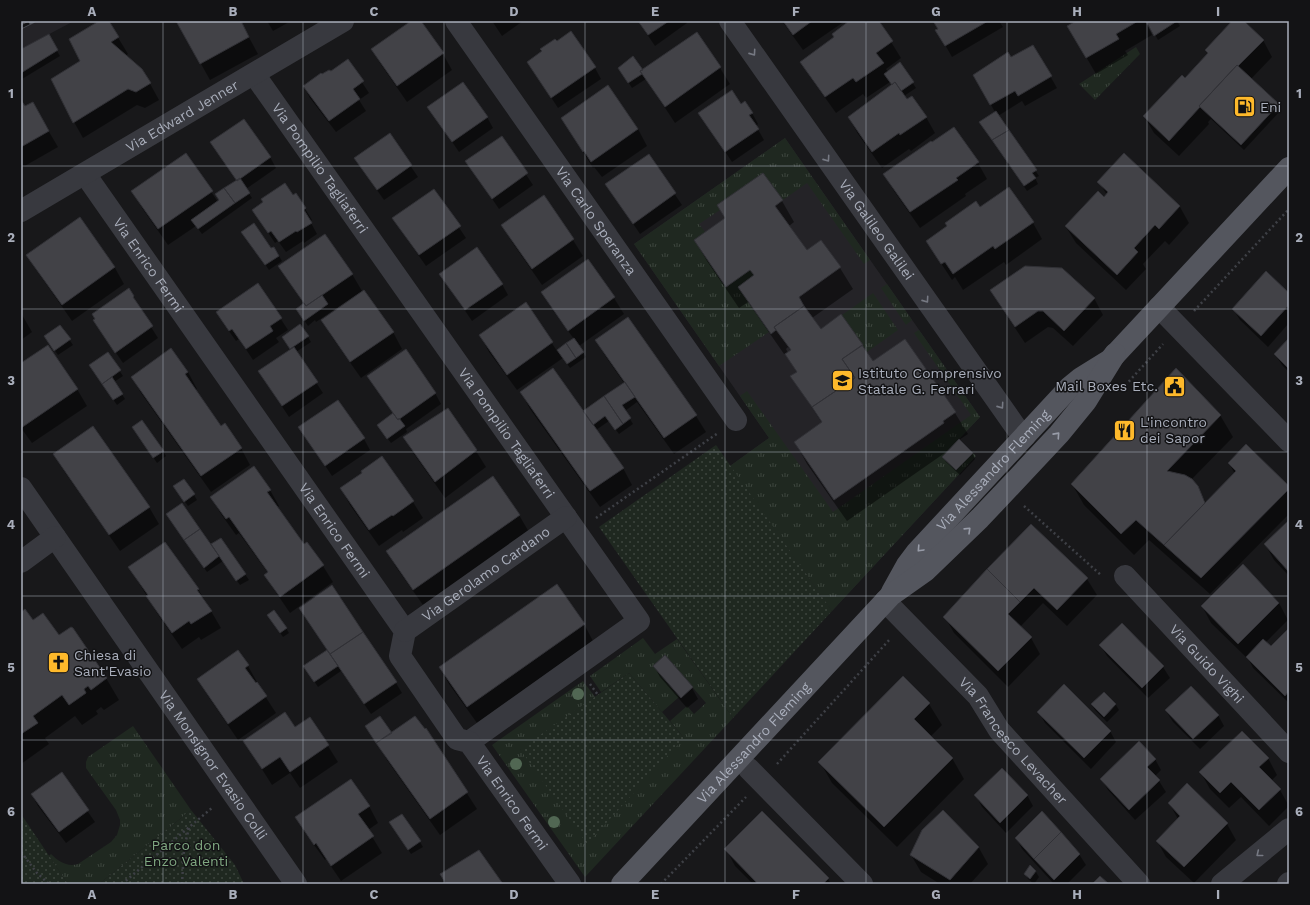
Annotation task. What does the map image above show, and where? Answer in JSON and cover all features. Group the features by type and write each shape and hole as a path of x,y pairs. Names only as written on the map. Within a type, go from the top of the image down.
{"main road":[{"name":"Via Alessandro Fleming","path":"885,601 894,589 907,565 916,554 1075,382 1105,364 1289,168"},
{"name":"Via Alessandro Fleming","path":"622,884 885,601 896,591 925,571 980,518 1059,434 1086,401 1115,354"}],"street":[{"name":"Via Edward Jenner","path":"21,211 343,21"},
{"name":"Via Carlo Speranza","path":"456,21 736,420"},
{"name":"Via Galileo Galilei","path":"730,21 1012,422 1025,436"},
{"name":"Via Pompilio Tagliaferri","path":"254,74 640,621 469,742"},
{"name":"Via Enrico Fermi","path":"85,174 405,631 400,656 457,739 469,742 570,884"},
{"path":"1159,307 1289,441"},
{"name":"Via Monsignor Evasio Colli","path":"21,488 296,884"},
{"name":"Via Gerolamo Cardano","path":"405,631 571,524"},
{"path":"21,562 55,537"},
{"name":"Via Guido Vighi","path":"1125,576 1289,752"},
{"name":"Via Francesco Levacher","path":"885,601 978,696 999,730 1139,884"},
{"path":"749,769 862,884"},
{"path":"1222,884 1289,829"}],"path":[{"path":"571,524 736,420"},
{"path":"1020,502 1110,584 1125,576"},
{"path":"122,884 213,807"},
{"path":"182,884 184,848 189,827"},
{"path":"21,852 37,873 49,884"}],"shaded area":[{"path":"21,21 74,21 21,49"},
{"name":"Istituto Comprensivo Statale G. Ferrari","path":"785,138 980,417 959,439 976,456 832,611 730,466 769,438 634,244"}],"green space":[{"path":"1136,47 1140,54 1095,100 1079,84"},
{"path":"785,138 870,260 864,264 807,183 783,200 763,173 717,205 720,210 699,224 705,232 694,240 726,287 750,270 754,275 738,287 769,332 719,366 634,244"},
{"path":"887,284 912,320 906,325 881,288"},
{"path":"873,293 898,330 867,352 842,315"},
{"path":"919,330 980,417 942,457 956,470 973,453 976,456 832,611 730,466 769,438 740,396 747,391 833,512 971,415 914,333"},
{"path":"716,445 832,611 733,718 599,527"},
{"path":"643,638 655,654 677,639 733,718 585,877 492,745 583,681 595,697 520,750 684,738 670,721 687,706 694,714 706,703 665,655 653,666 679,697 662,712 629,673 601,692 590,676"},
{"path":"629,673 684,738 587,844 520,749"},
{"path":"133,726 191,810 99,884 68,884 49,856 51,854 60,861 70,865 78,864 111,842 117,835 120,825 120,820 116,810 86,768 88,757"},
{"name":"Parco don Enzo Valenti","path":"191,810 235,865 244,884 99,884"},
{"path":"21,814 68,884 21,884"}],"building":[{"path":"99,21 109,21 119,37 111,42 142,69 151,83 136,92 128,89 73,123 51,79 80,61 69,39"},
{"path":"176,21 241,21 249,37 200,64"},
{"path":"411,21 421,21 444,53 397,86 371,49"},
{"path":"638,21 669,21 648,35"},
{"path":"783,21 812,21 793,35"},
{"path":"849,21 879,21 893,41 876,53 884,63 856,82 853,78 825,97 800,62 834,37 832,34"},
{"path":"933,21 988,21 945,46 935,30 938,29"},
{"path":"1076,21 1138,21 1116,34 1119,39 1086,58 1067,26"},
{"path":"1146,21 1177,21 1154,36"},
{"path":"1232,21 1244,21 1264,40 1238,66 1237,65 1169,141 1143,116 1182,75 1185,78 1208,53 1205,50"},
{"path":"571,31 596,67 551,98 527,62 542,51 540,49 555,39 557,41"},
{"path":"697,32 721,67 665,107 640,71"},
{"path":"49,34 58,50 21,73 21,49"},
{"path":"1033,45 1052,76 1018,96 1015,91 990,105 973,75 1008,52 1011,57"},
{"path":"633,56 643,70 640,71 642,74 628,83 618,68"},
{"path":"348,59 364,81 353,89 360,99 329,121 303,86 321,73 322,74 329,70 331,71"},
{"path":"900,62 914,82 901,91 895,82 892,85 884,74"},
{"path":"1237,65 1279,104 1241,145 1199,106"},
{"path":"463,82 488,117 452,142 427,107"},
{"path":"895,82 907,99 912,96 927,117 900,135 899,133 872,152 848,117"},
{"path":"608,85 638,129 591,162 561,118"},
{"path":"732,90 741,104 745,101 753,113 749,115 759,129 725,152 698,113"},
{"path":"21,100 25,106 33,102 49,131 21,147"},
{"path":"996,111 1009,130 992,140 979,122"},
{"path":"244,119 271,157 237,181 210,142"},
{"path":"954,127 979,162 956,178 958,180 910,212 883,174"},
{"path":"1009,130 1037,170 1032,173 1036,178 1024,186 992,140"},
{"path":"390,133 412,165 377,190 354,158"},
{"path":"502,136 528,173 492,199 465,161"},
{"path":"186,153 213,191 158,229 131,191"},
{"path":"1124,153 1180,206 1159,229 1155,225 1134,248 1138,252 1117,275 1065,226 1098,191 1104,197 1108,192 1097,182"},
{"path":"649,154 676,193 633,224 605,184"},
{"path":"763,173 783,200 775,206 807,250 821,240 841,267 799,297 804,306 774,327 776,330 771,334 738,287 754,275 750,270 726,287 694,240 725,218 717,205"},
{"path":"240,178 250,193 235,203 224,188"},
{"path":"285,183 293,195 296,193 306,208 304,210 312,223 279,242 271,231 268,233 252,210 263,202 261,199"},
{"path":"1009,187 1034,222 995,249 993,246 953,274 945,262 941,264 926,241 947,226 945,223 976,201 980,207"},
{"path":"224,188 235,203 198,229 191,220 219,200 215,194"},
{"path":"434,189 461,226 419,255 392,218"},
{"path":"544,195 574,239 532,269 501,225"},
{"path":"80,217 115,267 62,305 26,255"},
{"path":"254,223 271,248 274,247 279,256 265,265 241,232"},
{"path":"325,234 353,274 306,306 278,266"},
{"path":"477,247 503,284 465,310 439,274"},
{"path":"588,259 615,297 568,331 541,292"},
{"path":"1025,266 1062,268 1095,298 1064,331 1043,311 1038,311 1015,327 990,290"},
{"path":"1266,271 1289,293 1289,305 1261,336 1232,309"},
{"path":"258,283 282,318 270,326 273,331 246,349 232,329 229,331 216,312"},
{"path":"129,288 134,296 133,297 153,326 115,353 93,320 95,319 92,314"},
{"path":"364,290 394,332 350,362 321,320"},
{"path":"322,295 328,304 304,321 296,309 304,303 306,306"},
{"path":"526,302 553,342 507,375 479,335"},
{"path":"804,306 821,329 841,314 863,345 842,359 855,378 812,407 790,376 797,372 785,354 791,350 774,327"},
{"path":"628,317 697,415 664,438 595,340"},
{"path":"300,324 309,336 290,349 282,337"},
{"path":"60,325 71,339 54,351 44,336"},
{"path":"574,338 584,352 576,358 566,343"},
{"path":"1289,338 1289,369 1274,354"},
{"path":"905,339 956,412 943,421 944,423 834,500 794,442 822,422 812,407 855,378 842,359 862,345 873,361"},
{"path":"566,343 576,358 567,364 557,350"},
{"path":"48,345 78,389 21,428 21,363"},
{"path":"294,347 318,382 282,406 258,371"},
{"path":"171,348 188,372 185,374 221,426 225,423 242,448 201,476 131,377"},
{"path":"406,349 436,393 398,420 367,376"},
{"path":"108,352 121,370 102,384 89,365"},
{"path":"553,368 624,468 590,491 520,392"},
{"path":"1176,368 1221,415 1167,471 1185,475 1192,479 1198,486 1205,503 1164,545 1136,520 1121,534 1071,484"},
{"path":"112,377 123,394 113,400 102,384"},
{"path":"625,382 635,397 622,405 631,418 623,424 604,396"},
{"path":"604,396 623,424 615,430 605,416 593,425 583,411"},
{"path":"338,400 365,438 325,466 298,427"},
{"path":"448,408 477,450 435,482 403,437"},
{"path":"393,413 405,426 387,439 377,425"},
{"path":"142,420 164,451 153,458 132,427"},
{"path":"93,426 150,507 109,535 53,454"},
{"path":"959,439 973,453 956,470 942,457"},
{"path":"1246,444 1289,486 1289,489 1201,578 1164,545 1236,471 1228,463"},
{"path":"382,456 414,501 393,516 392,515 369,530 340,488 362,473 361,471"},
{"path":"254,466 271,490 267,492 304,544 307,542 324,565 280,597 264,575 268,572 229,517 226,519 210,497"},
{"path":"493,476 520,515 413,590 386,551"},
{"path":"184,479 195,494 184,502 173,486"},
{"path":"182,503 200,529 184,540 166,514"},
{"path":"1289,520 1289,572 1264,544"},
{"path":"1031,524 1088,578 1057,610 1034,588 1020,602 987,569"},
{"path":"200,529 219,556 204,568 184,540"},
{"path":"221,538 246,574 236,581 211,544"},
{"path":"165,542 199,589 197,590 212,611 191,624 189,621 172,633 128,567"},
{"path":"1243,564 1279,603 1238,644 1201,606"},
{"path":"987,569 1020,602 1008,614 1032,637 998,671 943,617"},
{"path":"557,584 585,624 467,707 439,667"},
{"path":"332,585 363,632 330,654 299,608"},
{"name":"Chiesa di Sant'Evasio","path":"25,609 33,620 43,613 59,635 71,627 73,628 107,678 91,690 88,686 84,689 86,693 69,705 62,695 33,716 38,723 21,734 21,612"},
{"path":"274,610 287,628 280,633 267,615"},
{"path":"1122,623 1164,666 1142,688 1099,645"},
{"path":"1289,628 1289,691 1285,696 1246,657 1263,639 1271,646"},
{"path":"363,632 397,682 364,704 330,654"},
{"path":"238,650 249,665 245,668 267,696 228,724 197,679"},
{"path":"327,650 338,666 314,682 303,666"},
{"path":"665,655 693,687 681,698 653,666"},
{"path":"903,676 930,703 914,719 953,758 884,827 818,762"},
{"path":"1064,684 1111,731 1084,758 1037,712"},
{"path":"1191,686 1219,715 1193,739 1165,710"},
{"path":"1104,692 1116,704 1104,717 1091,704"},
{"path":"285,712 295,727 310,717 329,745 290,772 280,757 262,769 243,741"},
{"path":"380,716 392,733 376,743 365,726"},
{"path":"415,716 425,729 426,728 468,792 430,819 376,743"},
{"path":"1242,731 1269,758 1259,767 1281,789 1259,810 1231,782 1220,793 1199,772"},
{"path":"1139,741 1156,759 1147,767 1160,780 1129,810 1100,779"},
{"path":"1002,768 1028,795 1000,823 974,795"},
{"path":"62,772 89,810 59,832 31,794"},
{"path":"351,779 370,806 358,814 374,836 331,866 316,843 314,845 295,817"},
{"path":"1187,783 1228,823 1184,867 1156,841 1180,816 1168,803"},
{"path":"943,810 979,847 950,880 910,855 922,830"},
{"path":"762,811 829,878 823,884 758,884 724,849"},
{"path":"1042,811 1061,832 1034,859 1015,838"},
{"path":"402,814 421,841 408,850 389,822"},
{"path":"1061,832 1080,854 1054,880 1034,859"},
{"path":"479,850 503,884 446,884 440,874"},
{"path":"1030,865 1036,871 1030,879 1024,874"},
{"path":"1100,876 1109,884 1092,884"}],"railway":[{"path":"21,27 33,21"}],"place":[{"name":"Eni","path":"1244,107"},
{"name":"Istituto Comprensivo Statale G. Ferrari","path":"842,381"},
{"name":"Mail Boxes Etc.","path":"1174,386"},
{"name":"L'incontro dei Sapor","path":"1124,430"},
{"name":"Chiesa di Sant'Evasio","path":"59,663"}]}
